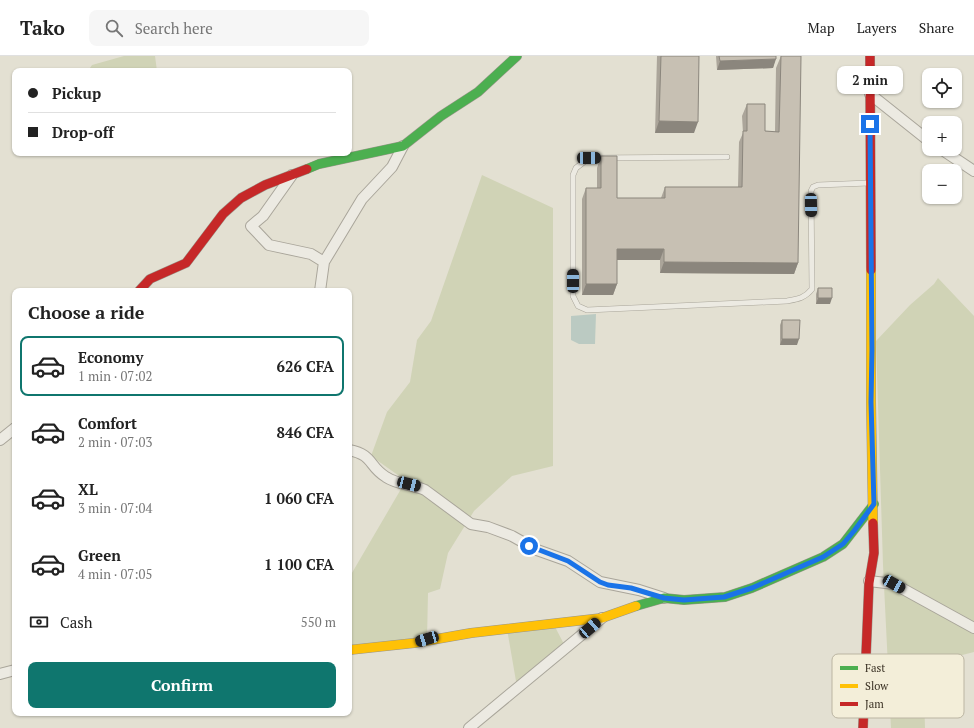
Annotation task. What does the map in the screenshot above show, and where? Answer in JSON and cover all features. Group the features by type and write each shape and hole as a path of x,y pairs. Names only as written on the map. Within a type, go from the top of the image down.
{"street":[{"path":"320,288 324,262 362,199 392,167 403,146 441,116 478,92 517,56"},
{"path":"868,654 870,581 874,563 871,402 870,56"},
{"path":"870,94 922,135"},
{"path":"142,288 150,279 186,263 223,214 241,198 265,185 319,164 403,146"},
{"path":"951,156 974,172"},
{"path":"292,175 263,216 251,226 269,245 310,254 324,262"},
{"path":"0,440 12,430"},
{"path":"352,451 366,456 379,472 394,482 418,486 425,490 471,524 499,531 525,542 537,550 568,561 600,582 639,590 664,598 684,600 724,597 752,588 823,557 843,544 874,504"},
{"path":"870,581 894,584 974,628"},
{"path":"352,650 414,643 427,639 471,633 602,618 624,609 664,598"},
{"path":"469,728 514,689 548,664 602,618"},
{"path":"0,674 12,671"},
{"path":"863,728 864,718"}],"lane":[{"path":"727,157 589,158 576,168 573,175 573,296 578,306 587,310 787,301 801,299 812,289 811,191 813,187 818,185 871,183"}],"green space":[{"path":"124,56 155,56 157,68 90,68 92,65"},
{"path":"482,175 553,208 553,466 512,476 474,511 448,553 440,589 428,593 427,639 352,652 352,573 401,489 402,478 371,456 387,412 410,382 417,340 431,321"},
{"path":"938,278 974,316 974,652 964,655 887,654 876,341 910,305 934,284"},
{"path":"553,623 566,648 517,687 507,629"},
{"path":"891,718 925,718 925,728 891,728"}],"shaded area":[{"path":"596,314 595,344 579,344 571,340 571,316"}],"building":[{"path":"661,56 699,56 698,122 659,121"},
{"path":"719,56 776,56 776,59 720,61"},
{"path":"781,56 801,56 798,263 664,262 664,249 617,249 617,284 586,284 586,188 601,188 601,156 617,156 617,198 665,198 665,187 742,187 743,131 747,131 747,104 765,104 765,131 779,132"},
{"path":"818,288 832,288 832,298 818,298"},
{"path":"782,320 800,320 799,339 782,339"}],"traffic: fast":[{"path":"307,169 319,164 403,146 441,116 478,92 517,56"},
{"path":"636,606 664,598 684,600 725,597 752,588 823,557 843,544 874,504"}],"traffic: slow":[{"path":"871,270 873,523"},
{"path":"352,650 414,643 471,633 602,618 636,606"}],"traffic: jam":[{"path":"870,56 871,270"},
{"path":"142,288 150,279 186,263 223,214 241,198 265,185 307,169"},
{"path":"866,654 869,583 874,553 873,523"},
{"path":"863,718 863,728"}],"route":[{"path":"529,546 568,561 600,582 608,585 631,588 664,598 684,600 724,597 752,588 823,557 843,544 854,531 874,504 871,402 870,124"}]}
